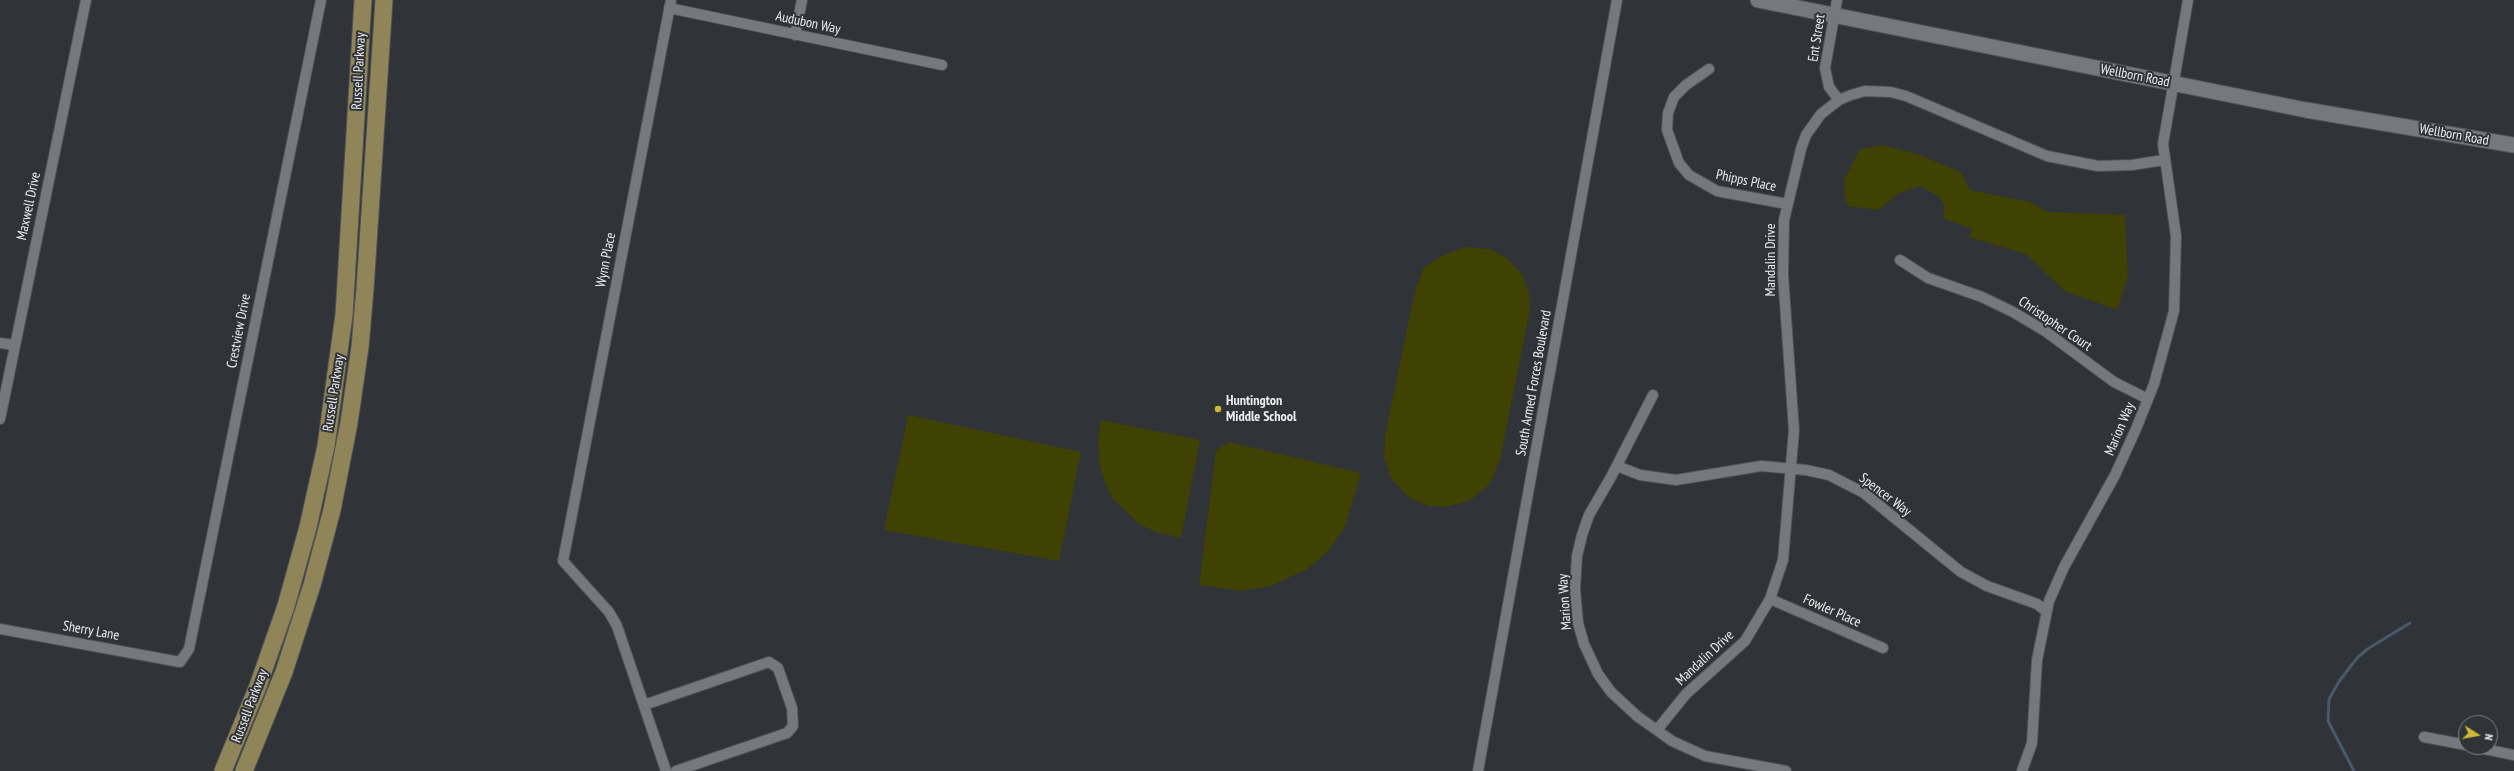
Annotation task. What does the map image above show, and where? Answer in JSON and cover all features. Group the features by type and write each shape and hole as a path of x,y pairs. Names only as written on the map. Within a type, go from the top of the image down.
{"main road":[{"name":"Russell Parkway","path":"223,771 258,686 286,606 308,527 326,446 344,315 363,0"},
{"name":"Russell Parkway","path":"244,771 284,672 310,592 332,510 348,430 363,311 384,0"}],"street":[{"name":"Maxwell Drive","path":"0,419 86,0"},
{"name":"Crestview Drive","path":"176,661 180,662 189,649 321,0"},
{"path":"795,35 802,0"},
{"name":"South Armed Forces Boulevard","path":"1478,771 1617,0"},
{"name":"Wellborn Road","path":"1758,0 2306,110 2514,146"},
{"name":"Ent Street","path":"1837,0 1825,68 1829,88 1839,100"},
{"name":"Marion Way","path":"2022,771 2032,743 2037,660 2046,610 2064,567 2115,475 2148,399 2160,365 2176,300 2176,236 2164,160 2164,134 2188,0"},
{"name":"Audubon Way","path":"670,4 795,35 942,65"},
{"name":"Wynn Place","path":"666,771 617,626 609,612 563,562 670,4"},
{"name":"Phipps Place","path":"1710,69 1686,85 1674,97 1668,113 1667,130 1679,163 1689,175 1717,191 1787,204"},
{"name":"Mandalin Drive","path":"1657,730 1686,694 1745,641 1770,599 1780,573 1786,542 1794,408 1783,256 1787,204 1806,135 1821,114 1839,100 1865,91 1880,91 1906,96 2030,151 2065,161 2116,166 2164,160"},
{"name":"Christopher Court","path":"1900,260 1928,278 1982,297 2013,312 2045,331 2114,382 2148,399"},
{"path":"0,343 14,345"},
{"name":"Marion Way","path":"1652,395 1617,466 1589,515 1582,535 1576,567 1578,623 1588,654 1611,692 1657,730 1682,747 1705,756 1786,771"},
{"name":"Spencer Way","path":"1617,466 1640,475 1676,480 1761,466 1791,468 1822,473 1855,487 1881,506 1928,548 1961,572 1987,586 2037,604 2046,610"},
{"name":"Fowler Place","path":"1770,599 1883,648"},
{"name":"Sherry Lane","path":"0,629 176,661"},
{"path":"644,705 769,662 778,668 792,708 793,726 787,733 676,771"},
{"path":"2424,737 2458,743"},
{"path":"2498,752 2514,755"}],"shaded area":[{"path":"1883,145 1920,155 1961,172 1970,190 2030,202 2048,212 2125,215 2128,277 2117,310 2065,291 2026,254 1969,237 1972,229 1943,218 1945,207 1939,197 1921,186 1901,192 1878,210 1848,206 1845,198 1844,180 1860,149"},
{"path":"1466,247 1490,249 1508,259 1522,274 1529,293 1530,310 1500,460 1489,485 1469,501 1446,507 1428,506 1408,497 1391,479 1384,457 1385,435 1415,291 1424,267 1444,255"},
{"path":"908,415 1081,452 1059,561 884,530"},
{"path":"1101,420 1200,440 1181,538 1156,532 1139,524 1112,498 1104,480 1099,463 1098,440"},
{"path":"1229,442 1361,473 1345,527 1328,551 1308,569 1270,586 1241,591 1199,585 1216,450"}],"waterway":[{"path":"2354,771 2328,721 2329,699 2340,680 2358,657 2369,648 2410,623"}],"place":[{"name":"Huntington Middle School","path":"1218,409"}]}
